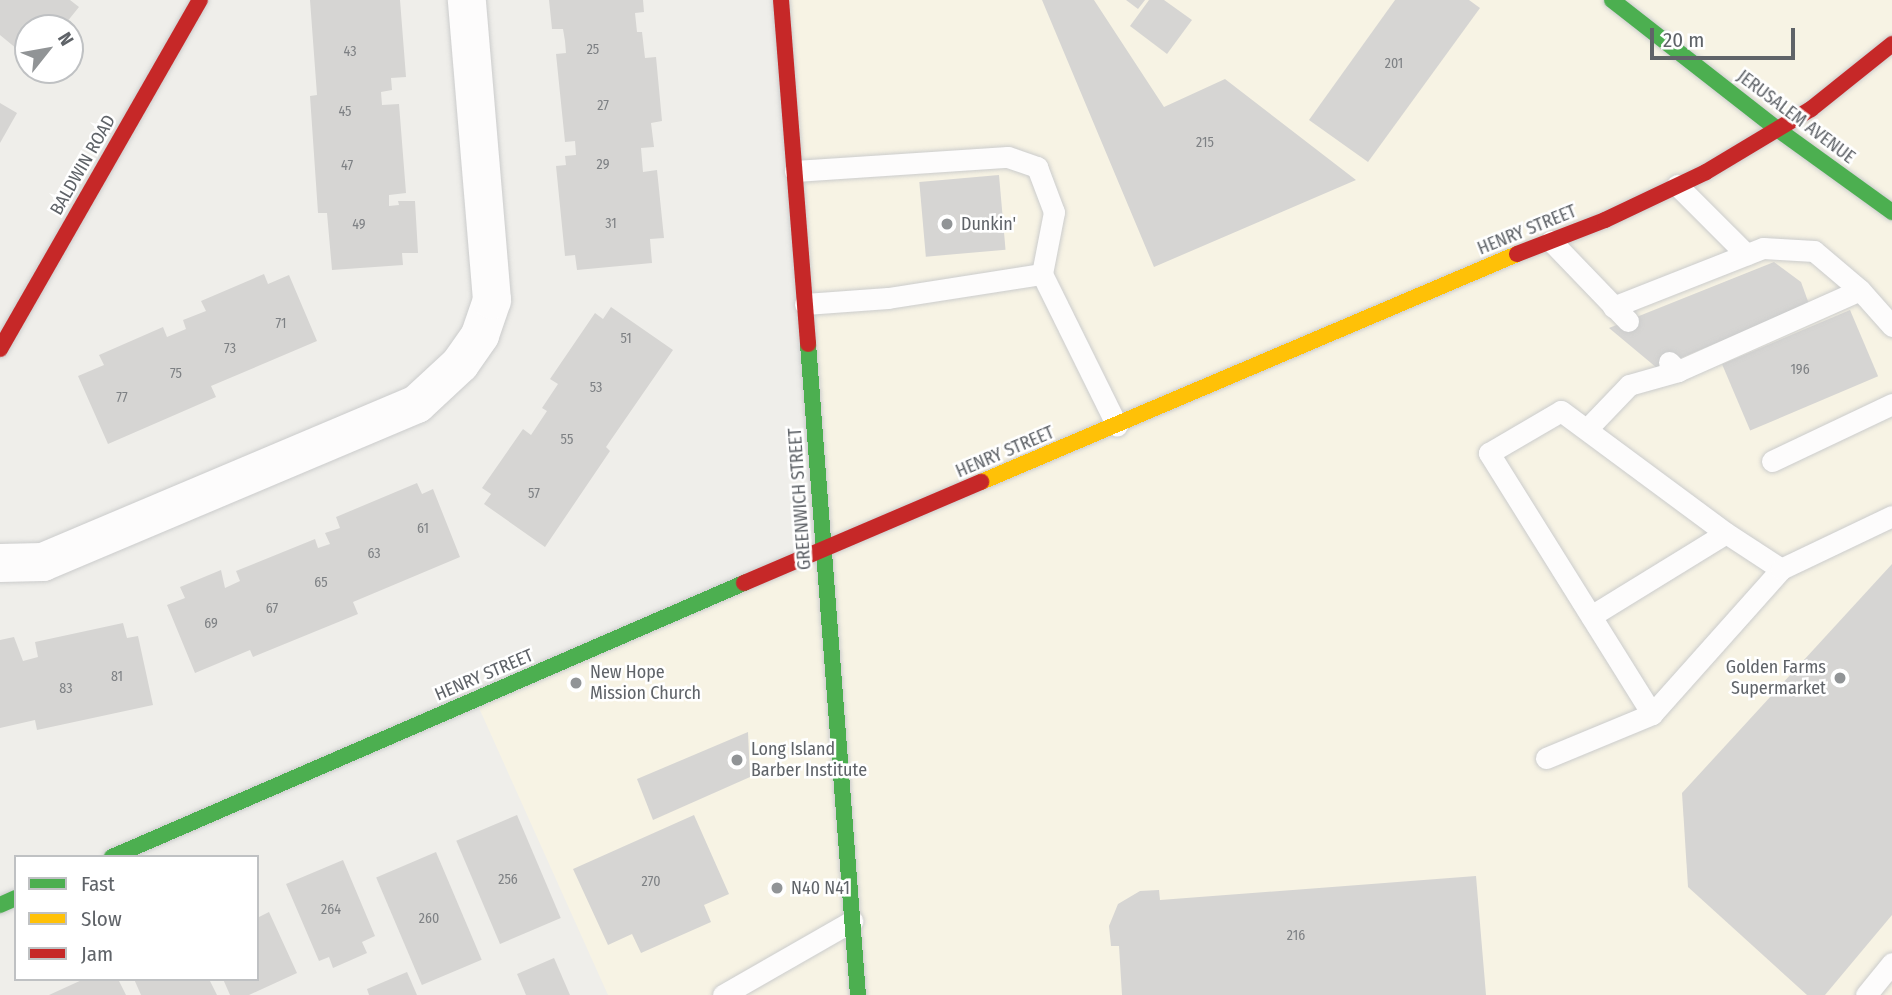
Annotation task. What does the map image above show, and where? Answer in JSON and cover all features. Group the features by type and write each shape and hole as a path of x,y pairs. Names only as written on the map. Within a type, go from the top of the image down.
{"main road":[{"name":"BALDWIN ROAD","path":"0,349 200,0"},
{"name":"GREENWICH STREET","path":"781,0 858,995"},
{"name":"JERUSALEM AVENUE","path":"1612,0 1777,129 1892,212"},
{"name":"HENRY STREET","path":"117,855 823,549 1605,220 1677,185 1811,109 1892,44"}],"street":[{"path":"0,563 43,562 417,404 460,364 480,335 492,300 467,0"}],"lane":[{"path":"794,171 1008,157 1037,167 1054,212 1042,274 1116,426"},
{"path":"1677,185 1746,254"},
{"path":"1551,241 1621,314 1721,274 1746,254 1763,248 1814,250 1860,290 1892,326"},
{"path":"805,304 888,298 1042,274"},
{"path":"1587,429 1629,385 1860,290"},
{"path":"1772,461 1892,404"},
{"path":"1652,714 1489,453 1561,411 1726,533 1781,569"},
{"path":"1546,758 1652,714 1781,569 1892,516"},
{"path":"1591,616 1726,533"},
{"path":"723,995 852,922"},
{"path":"1866,995 1892,963"}],"shaded area":[{"path":"780,0 1892,0 1892,995 608,995 475,699 826,540"}],"building":[{"path":"0,0 70,0 79,7 73,14 14,14 14,46 0,35"},
{"path":"310,0 400,0 406,77 391,78 392,90 381,92 382,105 399,104 406,193 389,195 389,206 399,205 398,201 415,201 418,253 402,253 403,265 332,270 327,213 318,213 310,96 317,95"},
{"path":"549,0 643,0 644,12 635,13 637,32 642,32 645,58 656,57 662,121 651,123 654,147 641,148 643,172 657,170 664,238 650,239 652,263 577,270 575,255 565,256 556,166 566,165 565,156 576,155 575,141 565,142 556,54 566,53 563,29 552,29"},
{"path":"1042,0 1094,0 1164,107 1225,79 1356,180 1154,267"},
{"path":"1126,0 1145,0 1138,9"},
{"path":"1149,0 1164,0 1192,20 1167,54 1130,26"},
{"path":"1395,0 1469,0 1480,8 1368,162 1309,120"},
{"path":"0,103 17,113 0,143"},
{"path":"999,175 1006,250 926,257 919,182"},
{"path":"1774,262 1801,282 1809,304 1657,368 1609,328"},
{"path":"264,274 268,284 289,275 317,341 211,386 216,397 108,444 78,376 104,365 99,355 163,327 167,337 186,329 183,320 206,311 201,301"},
{"path":"611,307 673,350 606,447 610,451 545,547 484,504 491,494 482,488 523,429 531,435 547,411 542,408 558,384 550,379 595,313 603,319"},
{"path":"1850,310 1878,376 1750,431 1722,364"},
{"path":"417,483 422,494 433,489 460,557 353,602 358,614 253,657 250,650 195,673 167,605 185,598 180,587 221,570 225,588 240,581 236,571 315,539 318,548 330,544 325,533 340,528 336,517"},
{"name":"Golden Farms Supermarket","path":"1892,564 1892,915 1825,995 1807,995 1688,887 1682,793"},
{"path":"123,623 127,638 138,636 153,705 37,730 35,720 0,728 0,640 14,637 23,661 38,657 35,642"},
{"path":"748,732 750,777 653,820 637,779"},
{"path":"517,815 561,918 500,944 456,841"},
{"path":"694,815 729,894 704,905 711,922 641,953 632,934 608,945 573,869"},
{"path":"436,852 482,960 422,985 376,877"},
{"path":"343,860 375,936 362,942 367,953 333,968 329,957 319,961 286,884"},
{"path":"1476,876 1486,995 1122,995 1119,946 1111,946 1109,926 1118,904 1140,891 1159,890 1160,900"},
{"path":"269,912 297,973 249,995 230,995 224,981 259,981 259,917"},
{"path":"554,958 570,995 526,995 517,974"},
{"path":"407,972 417,995 369,995 367,989"},
{"path":"80,981 119,981 126,995 49,995"},
{"path":"135,981 210,981 217,995 141,995"}],"traffic: fast":[{"path":"1612,0 1777,129 1892,212"},
{"path":"808,344 858,995"},
{"path":"117,855 744,583"},
{"path":"0,905 14,899"}],"traffic: slow":[{"path":"981,482 1517,254"}],"traffic: jam":[{"path":"0,349 200,0"},
{"path":"781,0 808,344"},
{"path":"1517,254 1605,220 1706,172 1811,109 1892,44"},
{"path":"744,583 981,482"}],"place":[{"name":"Dunkin'","path":"947,224"},
{"name":"Golden Farms Supermarket","path":"1840,678"},
{"name":"New Hope Mission Church","path":"576,683"},
{"name":"Long Island Barber Institute","path":"737,760"},
{"name":"N40 N41","path":"777,888"}]}
